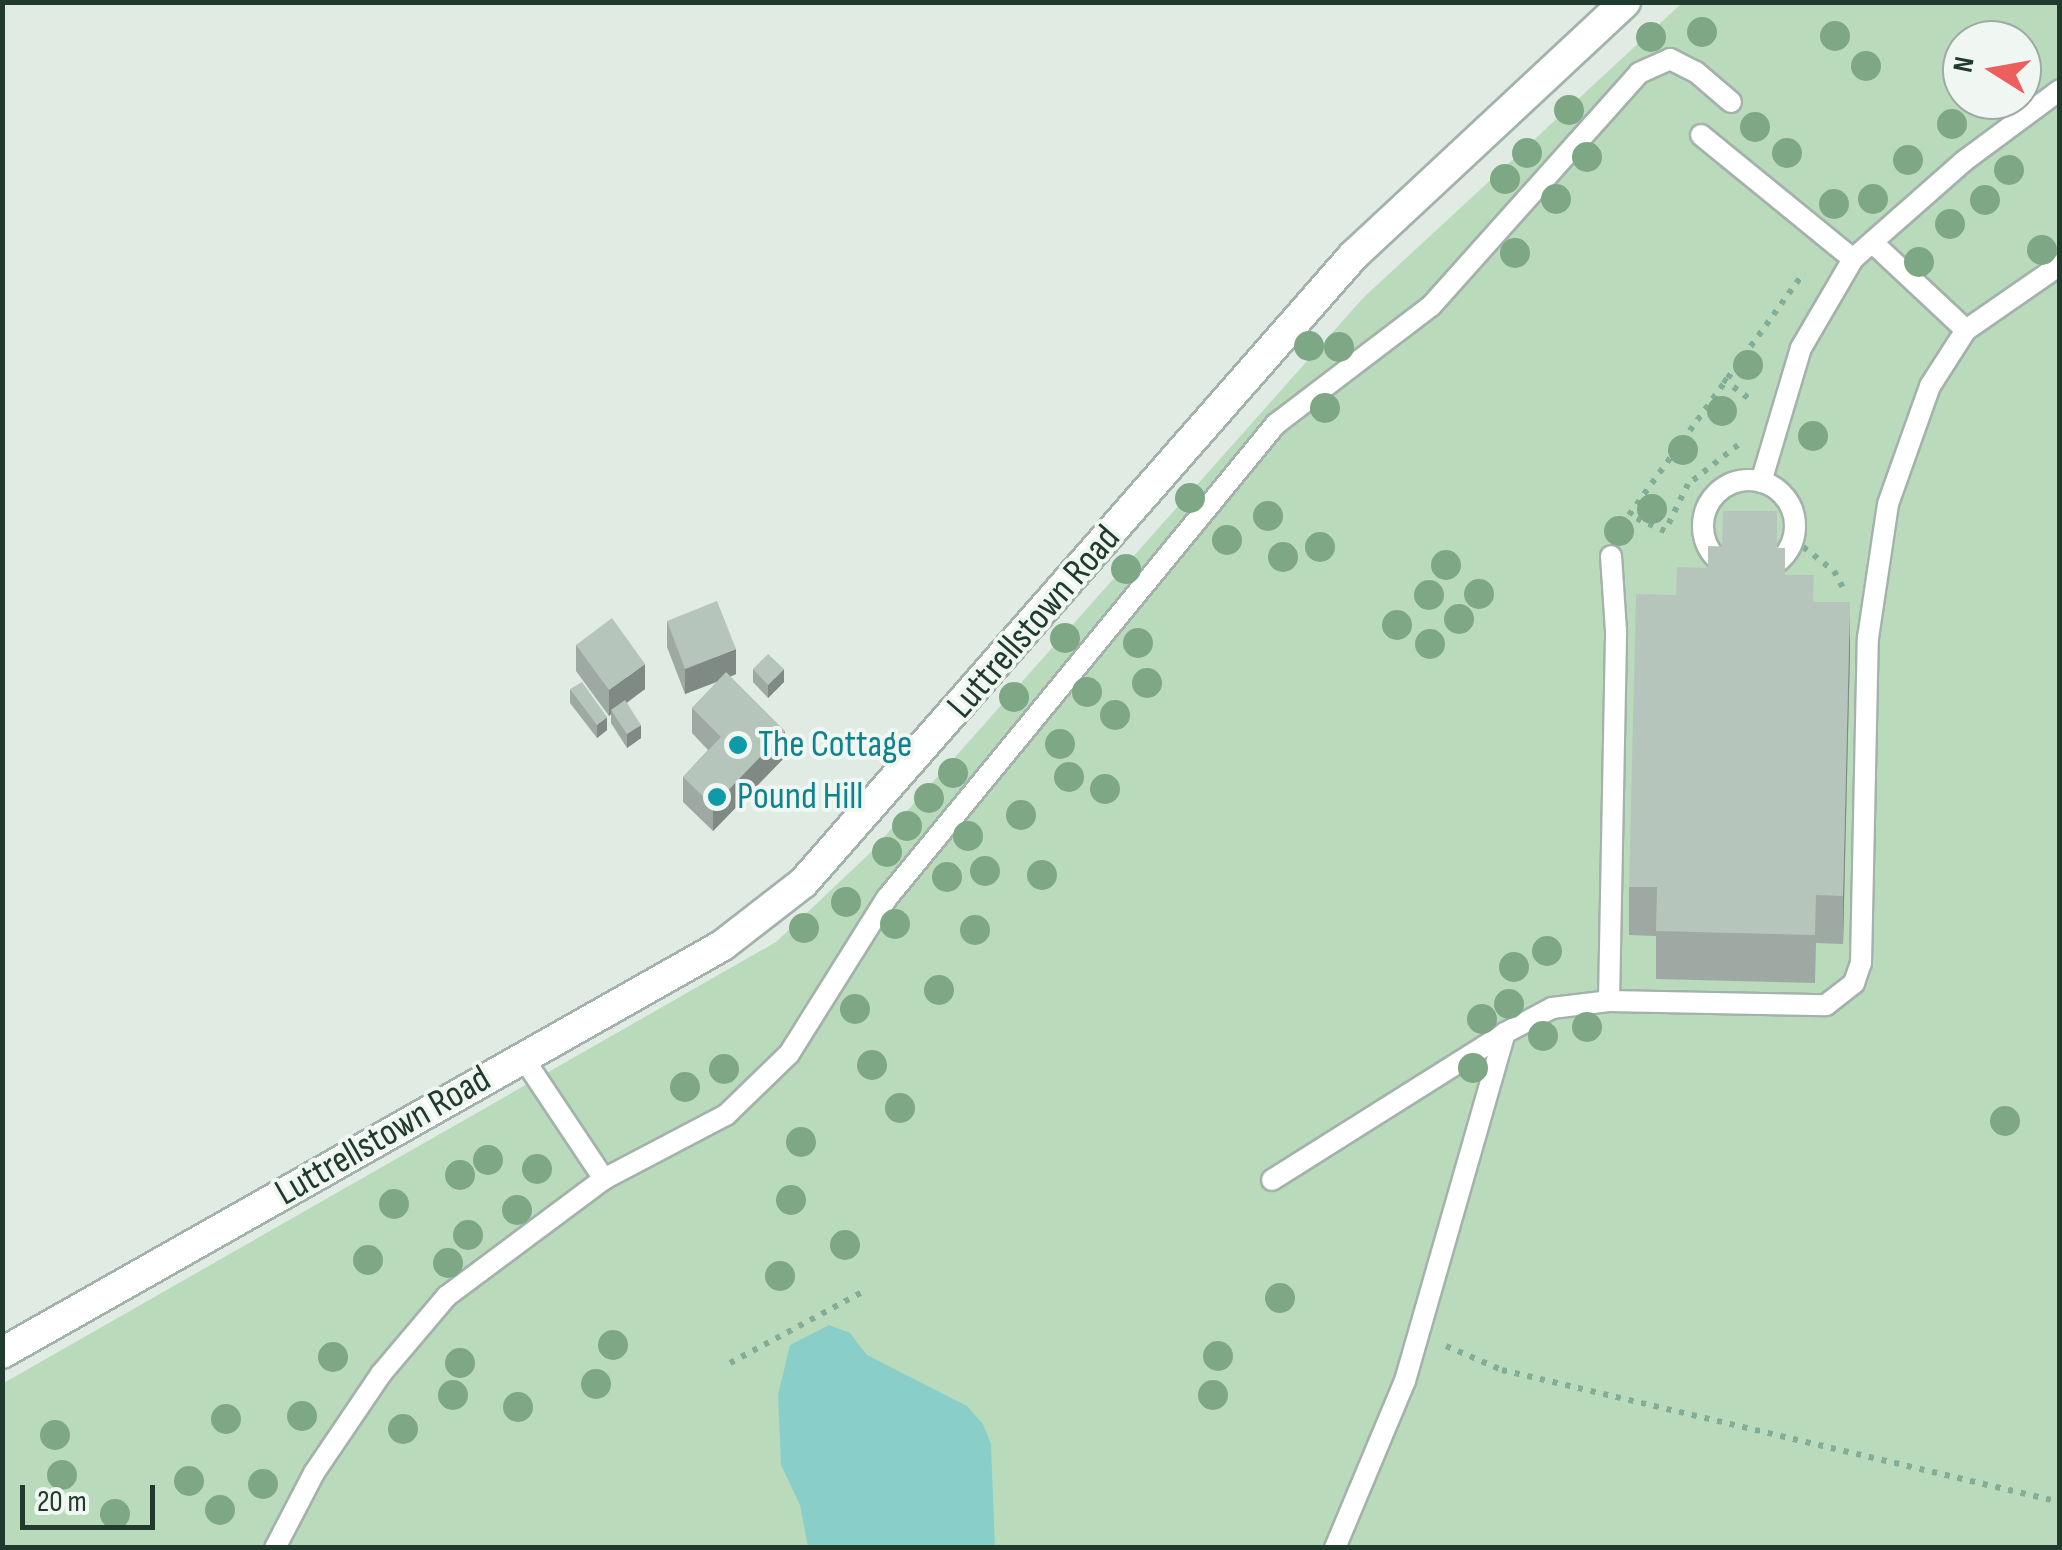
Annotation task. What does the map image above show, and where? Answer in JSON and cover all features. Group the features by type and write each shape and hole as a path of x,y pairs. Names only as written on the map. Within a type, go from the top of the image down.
{"street":[{"name":"Luttrellstown Road","path":"2,1353 522,1056 724,946 803,884 1352,256 1625,2"}],"lane":[{"path":"274,1548 314,1472 381,1374 448,1296 604,1179 726,1115 789,1054 886,898 1276,424 1431,306 1638,73 1670,59 1696,72 1730,102"},
{"path":"1761,482 1801,348 1853,260 1964,161 2060,90"},
{"path":"1702,135 1853,260"},
{"path":"1873,243 1966,330"},
{"path":"1272,1180 1505,1033 1552,1008 1609,1001 1826,1005 1854,982 1860,963 1868,638 1879,541 1930,386 1966,330 2060,265"},
{"path":"1761,482 1786,499 1793,539 1783,558 1756,572 1725,566 1706,542 1704,514 1720,490 1761,482"},
{"path":"1609,1001 1616,631 1610,556"},
{"path":"1336,1548 1418,1334 1505,1033"},
{"path":"522,1056 604,1179"}],"path":[{"path":"1742,440 1688,484 1665,531 1629,515 1723,379 1829,239"},
{"path":"1723,379 1752,399 1752,410"},
{"path":"1793,539 1834,572 1844,593"},
{"path":"730,1362 864,1291"},
{"path":"1418,1334 1502,1370 2060,1502"}],"green space":[{"path":"1682,3 2059,3 2059,1547 3,1547 2,1384 776,942 869,854 1363,298"}],"water":[{"path":"829,1325 850,1333 867,1355 967,1406 983,1424 991,1444 995,1547 808,1547 800,1505 781,1465 778,1395 790,1345"}],"building":[{"path":"1723,511 1777,511 1777,548 1722,547"},
{"path":"1708,546 1785,548 1785,575 1814,575 1813,602 1850,602 1843,896 1816,895 1815,935 1656,931 1657,887 1629,887 1636,594 1676,595 1677,567 1708,568"},
{"path":"717,601 736,649 685,669 667,621"},
{"path":"612,618 645,664 609,690 576,645"},
{"path":"768,654 784,669 768,685 753,669"},
{"path":"726,672 785,731 713,806 683,777 721,737 692,708"},
{"path":"582,682 607,717 597,725 570,689"},
{"path":"625,700 641,725 627,734 611,710"}],"place":[{"name":"The Cottage","path":"738,745"},
{"name":"Pound Hill","path":"717,797"}]}
